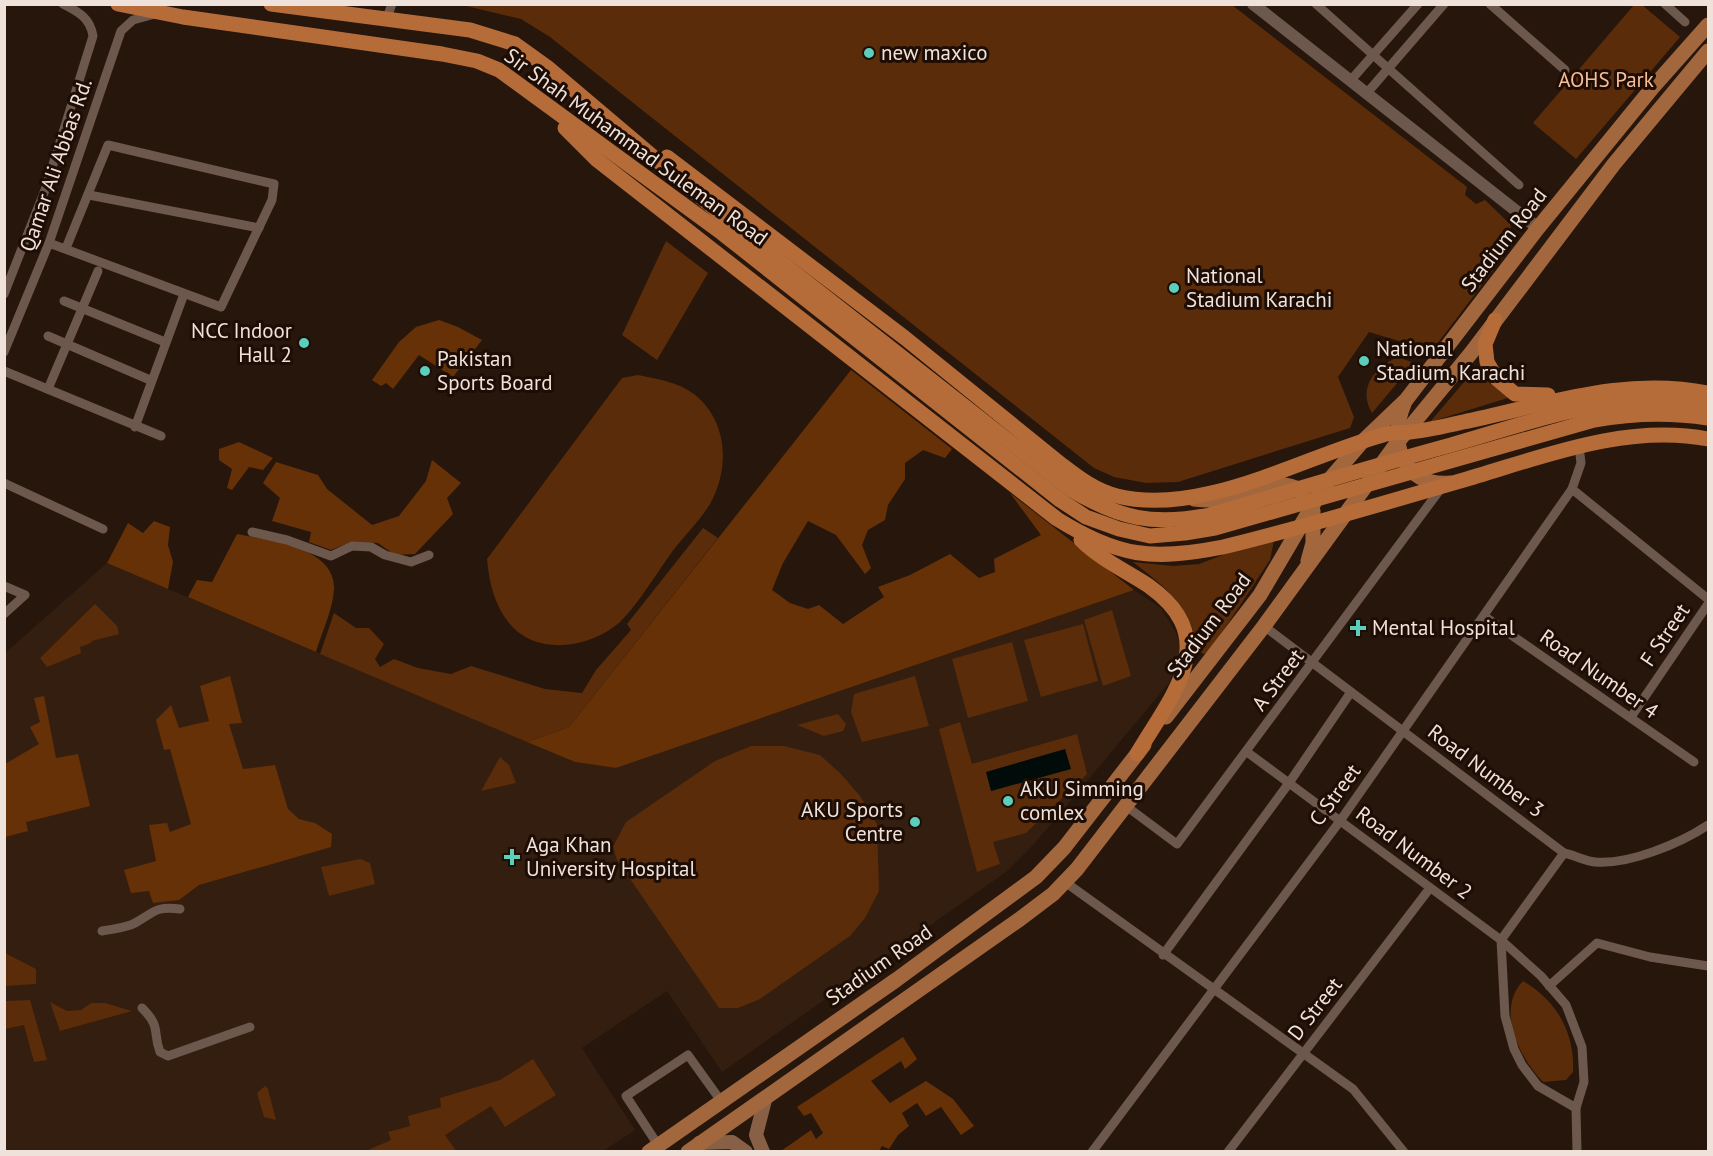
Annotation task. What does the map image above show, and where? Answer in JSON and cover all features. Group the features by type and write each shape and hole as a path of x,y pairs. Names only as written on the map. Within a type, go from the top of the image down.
{"highway":[{"name":"Sir Shah Muhammad Suleman Road","path":"118,4 161,13 477,62 499,70 918,378"},
{"name":"Sir Shah Muhammad Suleman Road","path":"271,4 470,30 515,44 547,67 918,378"},
{"path":"547,67 830,280 1086,483 1115,496 1147,502 1182,499 1295,467 1361,443 1594,391"},
{"path":"527,91 596,159 1062,523 1089,548 1166,598 1178,613 1187,634 1188,654 1183,675 1137,754"},
{"path":"1495,320 1485,344 1487,362 1497,379 1515,394 1534,397 1663,387 1708,393"},
{"path":"918,378 1059,500 1119,530 1150,536 1215,528 1611,410 1665,400 1708,406"},
{"path":"1611,410 1708,418"},
{"path":"1062,523 1085,537 1118,550 1153,556 1189,554 1307,524 1579,446 1645,435 1684,434 1708,441"}],"main road":[{"name":"Stadium Road","path":"1313,506 1324,486 1361,443 1406,400 1538,228 1653,87 1708,26"},
{"name":"Stadium Road","path":"693,1148 765,1100 1036,908 1065,882 1264,626 1400,436 1495,320 1607,172 1708,51"},
{"path":"1406,400 1400,436 1407,465 1417,475 1443,484 1450,484"},
{"path":"1182,499 1216,500 1275,484 1292,485 1306,494 1313,506 1307,524 1306,569"},
{"name":"Stadium Road","path":"653,1148 905,973 1036,877 1064,848 1260,595 1307,524"},
{"path":"763,1152 756,1135 765,1100"},
{"path":"693,1148 732,1142 746,1152"}],"street":[{"path":"4,294 45,189 93,36 91,24 79,12 63,4"},
{"path":"386,20 392,4"},
{"path":"1252,4 1538,228"},
{"path":"1316,4 1374,53 1518,185"},
{"path":"1351,80 1418,4"},
{"path":"1367,93 1444,4"},
{"path":"1490,4 1565,70"},
{"path":"1665,4 1685,22"},
{"name":"Qamar Ali Abbas Rd.","path":"4,352 50,243 121,31 133,20 161,13"},
{"path":"50,243 222,308 273,200 274,184 108,145 66,248"},
{"path":"45,189 66,195"},
{"path":"89,195 259,228"},
{"path":"48,389 98,271"},
{"path":"135,427 150,380 184,294"},
{"path":"64,301 165,342"},
{"path":"48,336 150,380"},
{"path":"4,371 161,436"},
{"name":"C Street","path":"1092,1152 1340,820 1572,489 1581,463 1579,446"},
{"path":"4,483 103,529"},
{"name":"A Street","path":"1126,806 1177,844 1450,484"},
{"path":"1572,489 1708,599"},
{"path":"252,532 287,540 331,556 352,546 371,547 385,555 411,562 429,555"},
{"path":"4,586 25,595 4,614"},
{"name":"F Street","path":"1631,717 1708,604"},
{"name":"Road Number 4","path":"1484,616 1694,762"},
{"name":"Road Number 3","path":"1264,626 1564,852 1596,862 1642,856 1692,836 1708,825"},
{"path":"1163,955 1289,783 1350,692"},
{"name":"Road Number 2","path":"1247,752 1501,940 1566,1005 1582,1047 1584,1082 1576,1108 1577,1152"},
{"path":"1564,852 1501,940 1505,1016 1514,1048 1522,1065 1538,1086 1576,1108"},
{"path":"1065,882 1302,1055 1353,1089 1404,1152"},
{"name":"D Street","path":"1228,1152 1430,888"},
{"path":"102,931 136,923 153,910 165,907 180,909"},
{"path":"1549,986 1597,943 1650,957 1708,966"},
{"path":"142,1008 153,1019 158,1031 157,1044 160,1052 168,1056 250,1027"},
{"path":"653,1148 626,1096 688,1055 721,1101"}],"shaded area":[{"path":"439,320 482,340 453,377 419,355 393,389 386,383 381,386 372,380 399,342 416,327"},
{"path":"851,370 952,449 945,458 923,450 905,463 905,479 888,505 885,520 868,530 862,545 871,568 865,574 836,535 808,521 783,563 772,590 790,603 808,609 819,605 843,624 884,597 878,587 910,575 950,554 979,578 995,572 994,559 1041,535 1010,493 1134,590 616,768 575,762 527,742 569,727"},
{"path":"239,442 273,458 263,470 249,467 232,490 227,488 232,469 219,460 219,449"},
{"path":"432,460 461,483 447,498 453,514 415,554 395,555 378,543 351,542 331,550 309,542 311,532 272,521 280,498 263,483 276,462 318,475 327,489 372,525 399,516 426,481"},
{"path":"154,521 170,527 168,545 173,562 168,589 107,563 128,523 143,533"},
{"path":"237,534 298,548 324,564 332,575 334,589 332,604 316,652 188,597 197,580 212,582"},
{"name":"Aga Khan University Hospital","path":"107,563 575,762 616,768 1134,590 1161,608 1176,633 1182,651 1169,683 1035,843 1006,872 722,1072 667,991 582,1048 635,1130 602,1152 5,1151 4,654"},
{"path":"230,676 242,723 229,724 243,769 275,765 288,809 299,819 315,823 332,834 331,847 199,885 179,900 153,903 149,891 131,893 124,870 156,861 149,825 167,823 170,832 191,824 170,749 164,750 156,720 171,705 179,728 209,721 200,686"},
{"path":"44,696 56,758 78,754 90,806 26,822 28,831 5,837 5,764 39,744 30,727 40,722 34,698"},
{"path":"1065,749 1071,769 991,791 986,772"},
{"path":"903,1037 917,1059 905,1069 901,1061 871,1081 890,1103 926,1081 953,1099 974,1126 961,1135 941,1107 926,1116 917,1103 902,1113 909,1126 898,1135 889,1149 882,1146 879,1151 781,1151 811,1130 816,1139 823,1133 811,1113 804,1116 797,1107"}],"green space":[{"name":"National Stadium Karachi","path":"462,5 1232,5 1467,187 1465,195 1476,204 1485,200 1510,224 1514,243 1437,344 1402,342 1369,332 1338,377 1354,417 1350,428 1178,482 1146,483 1114,477 1094,468 550,37 521,19"},
{"name":"AOHS Park","path":"1634,5 1642,5 1680,37 1576,159 1533,123"},
{"path":"666,241 708,273 657,360 622,335"},
{"path":"1398,357 1414,363 1372,413 1366,395 1371,379 1382,366"},
{"path":"1480,367 1488,382 1511,397 1430,422 1476,368"},
{"path":"638,375 667,382 694,394 713,416 719,429 723,456 722,470 713,498 706,511 675,548 641,597 620,622 608,631 579,643 564,645 534,641 520,634 509,623 500,608 491,584 487,559 622,378"},
{"path":"703,528 718,538 569,727 527,742 320,654 334,613 356,628 369,628 384,644 375,659 380,667 394,659 418,668 451,674 471,666 545,689 582,693 596,670 631,630 627,624"},
{"path":"1270,537 1274,540 1270,560 1209,652 1204,654 1198,651 1190,622 1175,599 1133,562 1173,566 1199,564"},
{"path":"95,604 117,626 119,634 92,641 80,647 81,653 47,667 40,658"},
{"path":"1112,610 1131,676 1103,686 1084,620"},
{"path":"1083,624 1098,681 1041,697 1024,640"},
{"path":"1012,642 1028,701 968,718 952,659"},
{"path":"915,676 929,726 862,742 851,712 854,694"},
{"path":"838,714 846,724 843,731 824,736 797,725"},
{"name":"AKU Simming comlex","path":"960,722 972,764 1077,734 1087,774 1026,833 993,842 1000,864 977,872 939,729"},
{"path":"751,746 784,746 820,755 841,774 860,796 877,824 879,891 865,918 850,936 760,999 738,1008 719,1008 617,860 613,847 626,822 715,761"},
{"path":"500,757 509,765 516,783 481,791"},
{"path":"360,859 370,863 375,884 329,896 321,867"},
{"path":"5,953 36,969 36,984 5,986"},
{"path":"1523,981 1545,998 1562,1019 1571,1044 1573,1058 1573,1072 1566,1080 1543,1082 1519,1047 1511,1019 1511,1006 1515,993"},
{"path":"30,1000 47,1060 34,1062 24,1025 5,1029 5,1001"},
{"path":"50,1002 67,1011 81,1010 91,1003 105,1003 132,1011 60,1031"},
{"path":"533,1059 556,1095 505,1127 491,1106 445,1135 456,1151 366,1151 391,1140 388,1132 410,1126 408,1116 441,1107 440,1098 500,1080"},
{"path":"265,1086 268,1089 276,1120 264,1117 257,1093"}],"place":[{"name":"new maxico","path":"869,53"},
{"name":"National Stadium Karachi","path":"1174,288"},
{"name":"NCC Indoor Hall 2","path":"304,343"},
{"name":"National Stadium, Karachi","path":"1364,361"},
{"name":"Pakistan Sports Board","path":"425,371"},
{"name":"Mental Hospital","path":"1358,628"},
{"name":"AKU Simming comlex","path":"1008,801"},
{"name":"AKU Sports Centre","path":"915,822"},
{"name":"Aga Khan University Hospital","path":"512,857"}]}
